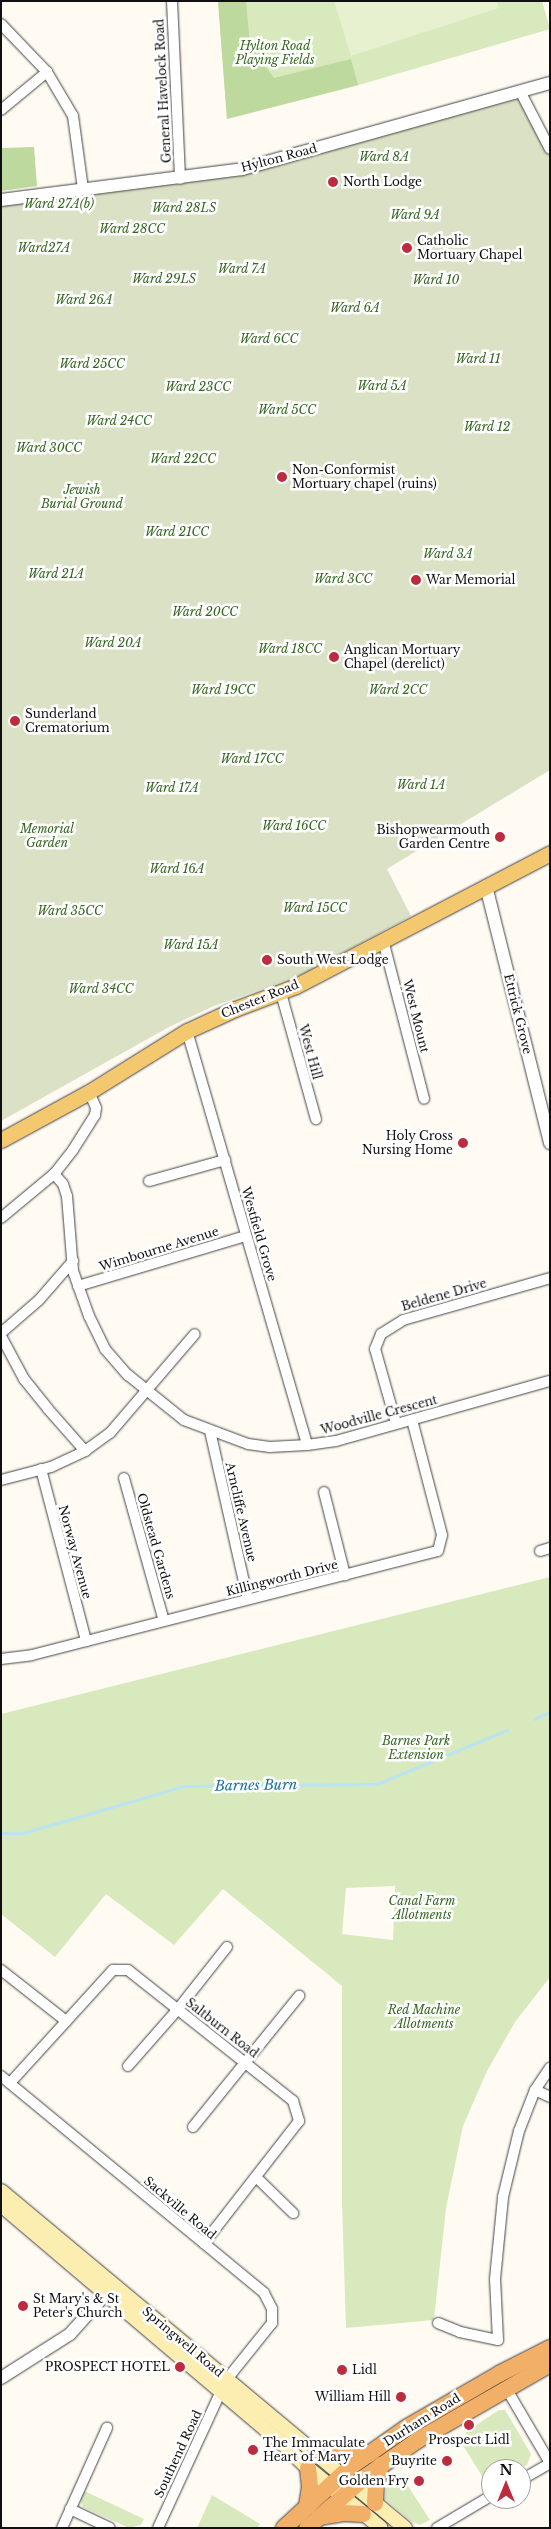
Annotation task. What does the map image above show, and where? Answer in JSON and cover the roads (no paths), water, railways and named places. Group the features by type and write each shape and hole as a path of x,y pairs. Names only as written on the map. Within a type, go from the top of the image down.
{"highway":[{"name":"Durham Road","path":"284,2528 311,2517 342,2489 418,2440 550,2348"},
{"name":"Durham Road","path":"342,2489 342,2475 418,2420 503,2381 550,2364"},
{"path":"315,2452 343,2456 368,2455"},
{"path":"308,2468 311,2517 369,2509 381,2465"}],"main road":[{"name":"Chester Road","path":"1,1140 89,1092 187,1031 235,1009 281,993 550,853"},
{"name":"Springwell Road","path":"1,2191 110,2289 224,2385 315,2452 342,2475"},
{"name":"Springwell Road","path":"1,2205 110,2289"},
{"name":"Springwell Road","path":"224,2385 308,2468 342,2489 369,2509"},
{"path":"369,2509 381,2528"},
{"path":"369,2509 405,2528"}],"street":[{"name":"General Havelock Road","path":"172,1 180,179"},
{"path":"1,24 47,72 73,116 83,189"},
{"path":"1,110 47,72"},
{"name":"Hylton Road","path":"1,200 180,179 242,169 550,83"},
{"path":"520,91 550,149"},
{"name":"Ettrick Grove","path":"486,886 550,1143"},
{"name":"West Mount","path":"383,940 424,1099"},
{"name":"West Hill","path":"281,993 316,1119"},
{"name":"Westfield Grove","path":"187,1031 307,1445"},
{"path":"1,1218 54,1174 73,1150 95,1115 96,1108 89,1092"},
{"path":"149,1181 225,1160"},
{"name":"Woodville Crescent","path":"54,1174 63,1184 67,1196 73,1271 88,1316 104,1349 146,1390 184,1420 210,1431 248,1444 270,1447 336,1441 550,1381"},
{"name":"Wimbourne Avenue","path":"78,1286 246,1236"},
{"path":"72,1261 39,1300 1,1334 24,1379 48,1410 85,1450"},
{"name":"Beldene Drive","path":"396,1423 375,1349 381,1334 402,1320 550,1278"},
{"path":"1,1480 41,1469 85,1450 110,1433 194,1334"},
{"name":"Killingworth Drive","path":"5,1658 32,1655 438,1551 442,1535 412,1420"},
{"name":"Arncliffe Avenue","path":"210,1431 248,1599"},
{"name":"Norway Avenue","path":"41,1469 86,1641"},
{"name":"Oldstead Gardens","path":"124,1478 164,1621"},
{"path":"324,1492 345,1575"},
{"path":"1,1646 5,1658"},
{"path":"128,2066 178,2009 226,1947"},
{"path":"1,1970 66,2021"},
{"name":"Saltburn Road","path":"10,2083 113,1970 128,1970 293,2101 299,2121 204,2244"},
{"path":"193,2127 299,1996"},
{"path":"438,2323 460,2332 498,2340 495,2280 503,2197 519,2131 536,2090 550,2068"},
{"name":"Sackville Road","path":"1,2076 264,2293 272,2309 272,2323 224,2385"},
{"path":"536,2090 550,2096"},
{"path":"256,2177 293,2213"},
{"path":"1,2378 70,2334 110,2289"},
{"path":"503,2381 550,2463 531,2474"},
{"name":"Southend Road","path":"158,2528 224,2385"},
{"path":"62,2528 107,2428"},
{"path":"437,2528 481,2502"},
{"path":"70,2509 110,2528"}],"waterway":[{"path":"534,1719 550,1712"},
{"name":"Barnes Burn","path":"1,1833 23,1833 184,1786 377,1784 507,1730"}],"place":[{"name":"North Lodge","path":"333,182"},
{"name":"Catholic Mortuary Chapel","path":"407,248"},
{"name":"Non-Conformist Mortuary chapel (ruins)","path":"282,477"},
{"name":"War Memorial","path":"416,580"},
{"name":"Anglican Mortuary Chapel (derelict)","path":"334,657"},
{"name":"Sunderland Crematorium","path":"15,721"},
{"name":"Bishopwearmouth Garden Centre","path":"500,837"},
{"name":"South West Lodge","path":"267,960"},
{"name":"Holy Cross Nursing Home","path":"463,1143"},
{"name":"St Mary's & St Peter's Church","path":"23,2306"},
{"name":"PROSPECT HOTEL","path":"180,2367"},
{"name":"Lidl","path":"342,2370"},
{"name":"William Hill","path":"401,2397"},
{"name":"Prospect Lidl","path":"469,2425"},
{"name":"The Immaculate Heart of Mary","path":"253,2450"},
{"name":"Buyrite","path":"447,2461"},
{"name":"Golden Fry","path":"419,2481"}],"park label":[{"name":"Hylton Road Playing Fields","path":"275,53"},
{"name":"Ward 8A","path":"384,157"},
{"name":"Ward 27A(b)","path":"59,204"},
{"name":"Ward 28LS","path":"184,208"},
{"name":"Ward 9A","path":"415,215"},
{"name":"Ward 28CC","path":"132,229"},
{"name":"Ward27A","path":"44,248"},
{"name":"Ward 7A","path":"242,269"},
{"name":"Ward 29LS","path":"164,279"},
{"name":"Ward 10","path":"436,280"},
{"name":"Ward 26A","path":"84,300"},
{"name":"Ward 6A","path":"355,308"},
{"name":"Ward 6CC","path":"269,339"},
{"name":"Ward 11","path":"478,359"},
{"name":"Ward 25CC","path":"92,364"},
{"name":"Ward 5A","path":"382,386"},
{"name":"Ward 23CC","path":"198,387"},
{"name":"Ward 5CC","path":"287,410"},
{"name":"Ward 24CC","path":"119,421"},
{"name":"Ward 12","path":"487,427"},
{"name":"Ward 30CC","path":"49,448"},
{"name":"Ward 22CC","path":"183,459"},
{"name":"Jewish Burial Ground","path":"82,497"},
{"name":"Ward 21CC","path":"177,532"},
{"name":"Ward 3A","path":"448,554"},
{"name":"Ward 21A","path":"56,574"},
{"name":"Ward 3CC","path":"343,579"},
{"name":"Ward 20CC","path":"205,612"},
{"name":"Ward 20A","path":"113,643"},
{"name":"Ward 18CC","path":"290,649"},
{"name":"Ward 19CC","path":"223,690"},
{"name":"Ward 2CC","path":"398,690"},
{"name":"Ward 17CC","path":"252,759"},
{"name":"Ward 1A","path":"421,785"},
{"name":"Ward 17A","path":"172,788"},
{"name":"Ward 16CC","path":"294,826"},
{"name":"Memorial Garden","path":"47,836"},
{"name":"Ward 16A","path":"177,869"},
{"name":"Ward 15CC","path":"315,908"},
{"name":"Ward 35CC","path":"70,911"},
{"name":"Ward 15A","path":"191,945"},
{"name":"Ward 34CC","path":"101,989"},
{"name":"Barnes Park Extension","path":"416,1748"},
{"name":"Canal Farm Allotments","path":"422,1908"},
{"name":"Red Machine Allotments","path":"424,2017"}]}
